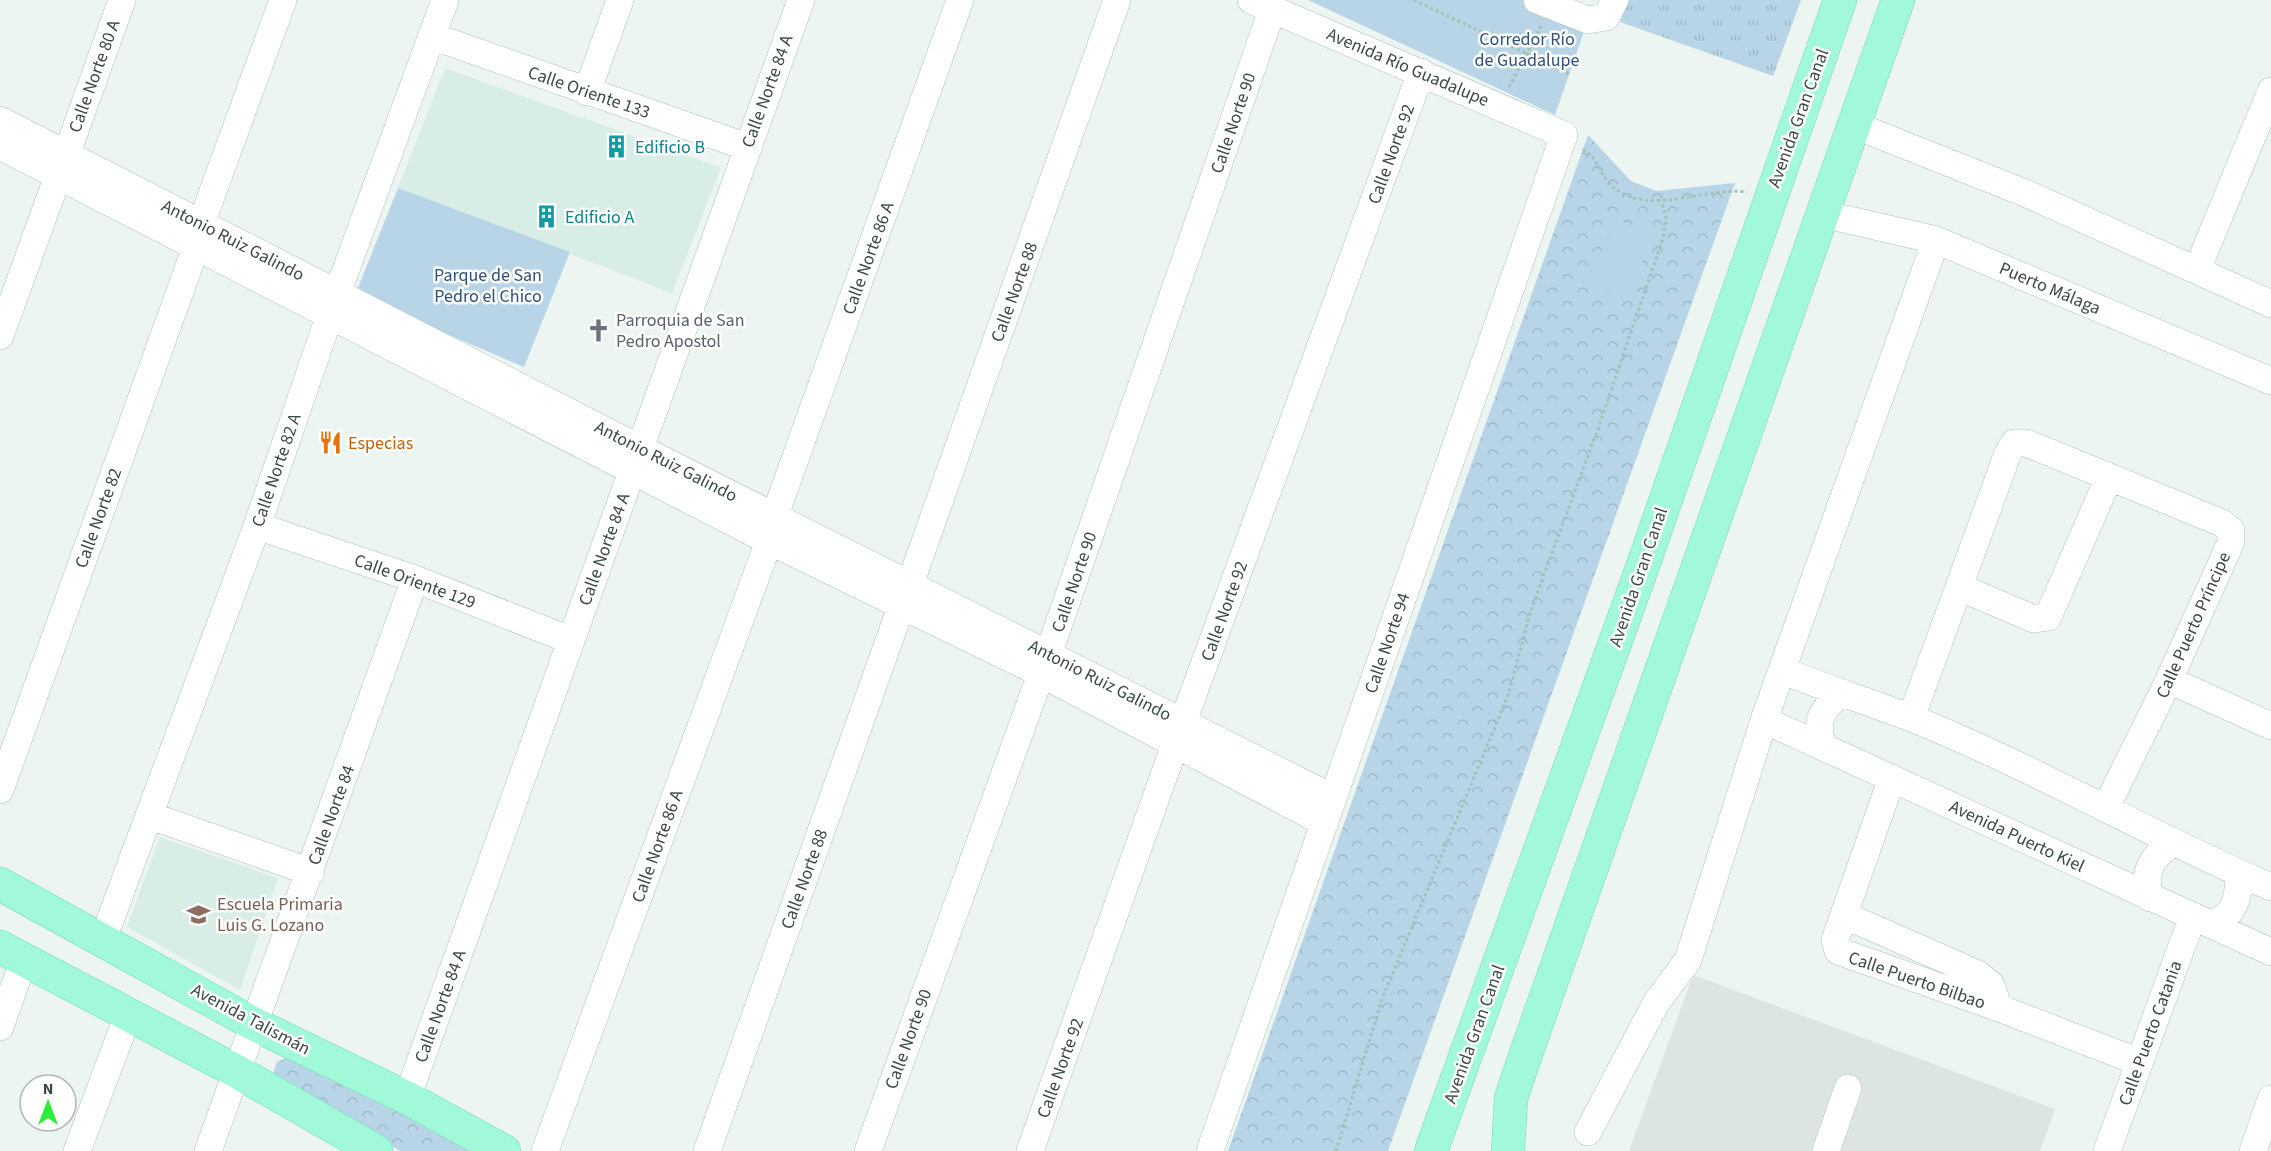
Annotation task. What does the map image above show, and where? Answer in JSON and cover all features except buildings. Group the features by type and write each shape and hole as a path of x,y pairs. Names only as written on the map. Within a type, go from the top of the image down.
{"main road":[{"name":"Avenida Gran Canal","path":"1431,1151 1629,603 1840,0"},
{"path":"1508,1151 1511,1098 1522,1065 1898,0"},
{"name":"Avenida Talismán","path":"0,884 254,1024 407,1098 504,1151"},
{"path":"12,953 236,1071 357,1146"}],"street":[{"name":"Calle Norte 80 A","path":"0,336 122,0"},
{"name":"Calle Norte 82","path":"0,790 283,0"},
{"name":"Calle Norte 82 A","path":"102,939 151,816 257,526 333,304 445,0"},
{"path":"587,92 620,0"},
{"name":"Calle Norte 84 A","path":"407,1098 801,0"},
{"name":"Calle Norte 86 A","path":"775,515 960,0"},
{"name":"Calle Norte 88","path":"707,1151 1117,0"},
{"path":"1544,3 1579,18 1607,10"},
{"name":"Avenida Río Guadalupe","path":"1261,5 1564,135"},
{"name":"Calle Norte 90","path":"868,1151 1044,663 1261,5"},
{"name":"Calle Oriente 133","path":"432,36 747,147"},
{"name":"Calle Norte 92","path":"1030,1151 1179,733 1421,72"},
{"path":"2197,270 2271,91"},
{"name":"Antonio Ruiz Galindo","path":"0,120 63,164 637,460 769,541 906,595 1044,663 1329,810"},
{"path":"1854,125 2025,193 2271,304"},
{"name":"Calle Norte 94","path":"1210,1151 1564,135"},
{"name":"Antonio Ruiz Galindo","path":"0,146 63,164"},
{"name":"Puerto Málaga","path":"1823,214 1936,240 2271,381"},
{"path":"1588,1132 1656,1003 1688,960 1764,720 1936,240"},
{"name":"Calle Puerto Príncipe","path":"1911,718 2008,453 2014,443 2026,443 2222,523 2231,530 2231,542 2169,680 2106,807"},
{"name":"Antonio Ruiz Galindo","path":"637,460 775,515 906,595"},
{"path":"1959,587 2034,620 2043,620 2048,617 2109,477"},
{"name":"Calle Oriente 129","path":"257,526 415,579 570,640"},
{"name":"Calle Norte 86 A","path":"545,1151 769,541"},
{"name":"Calle Norte 84","path":"208,1151 311,872 415,579"},
{"path":"1782,670 1840,694 1911,718 2106,807 2173,843 2271,887"},
{"path":"2169,680 2271,726"},
{"path":"1823,745 1819,734 1822,712 1840,694"},
{"name":"Avenida Puerto Kiel","path":"1764,720 1823,745 2271,952"},
{"name":"Calle Puerto Bilbao","path":"1892,778 1834,940 1838,951 1999,1008 2139,1062"},
{"path":"151,816 311,872"},
{"path":"2150,898 2146,885 2148,868 2158,853 2173,843"},
{"path":"2201,920 2223,920 2234,907 2239,890 2238,873"},
{"name":"Calle Puerto Bilbao","path":"1844,915 1978,974 1991,985 1999,1008"},
{"name":"Calle Puerto Catania","path":"2107,1151 2139,1062 2201,920"},
{"path":"0,1028 12,953"},
{"path":"77,1151 128,1015"},
{"path":"1826,1151 1848,1088"},
{"path":"2253,1151 2271,1099"}],"path":[{"path":"1414,0 1570,74"},
{"path":"1498,106 1527,54 1544,3"},
{"path":"1564,135 1596,159 1611,185 1639,200 1662,201 1718,191 1771,196"},
{"path":"1336,1151 1382,999 1509,693 1530,613 1599,426 1663,238 1666,219 1662,201"}],"shaded area":[{"path":"445,68 721,168 672,293 398,188"},
{"name":"Escuela Primaria Luis G. Lozano","path":"160,837 278,878 240,990 127,927"},
{"path":"1693,975 2055,1109 2040,1151 1629,1151"}],"green space":[{"name":"Corredor Río de Guadalupe","path":"1308,0 1546,0 1588,20 1555,115"},
{"path":"1628,0 1801,0 1773,76 1620,22"},
{"path":"1588,135 1631,181 1656,191 1735,183 1388,1151 1228,1151"},
{"name":"Parque de San Pedro el Chico","path":"398,188 570,252 524,367 355,295"},
{"path":"1617,219 1654,236 1624,299 1587,281"},
{"path":"287,1057 302,1057 473,1151 401,1151 304,1101 273,1073 277,1062"}],"place":[{"name":"Edificio B","path":"617,147"},
{"name":"Edificio A","path":"547,217"},
{"name":"Parroquia de San Pedro Apostol","path":"598,330"},
{"name":"Especias","path":"330,443"},
{"name":"Escuela Primaria Luis G. Lozano","path":"199,914"}]}
